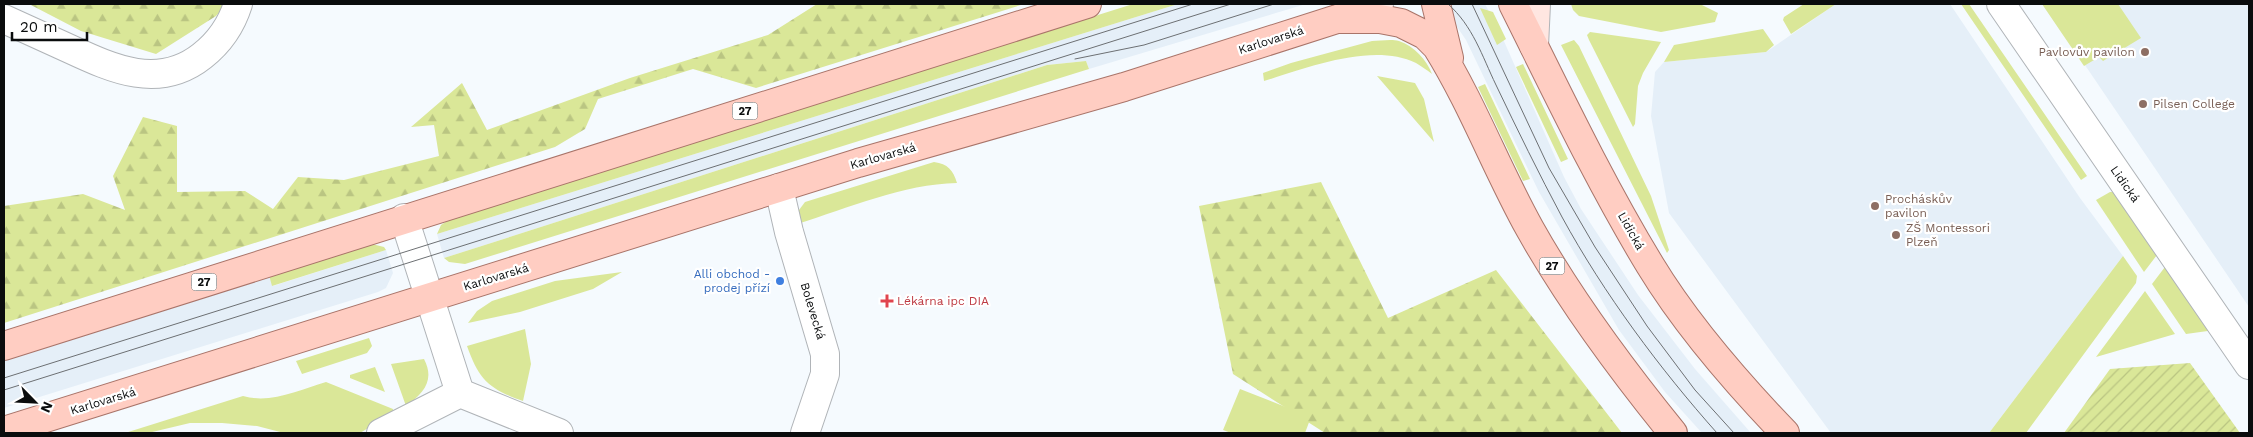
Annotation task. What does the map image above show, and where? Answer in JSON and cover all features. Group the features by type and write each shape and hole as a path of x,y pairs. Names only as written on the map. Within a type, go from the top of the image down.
{"main road":[{"name":"27","path":"4,346 404,218 1087,4"},
{"name":"Karlovarská","path":"4,431 779,188 1124,87 1337,20 1379,4"},
{"path":"1436,4 1442,35 1456,83"},
{"name":"Lidická","path":"1514,4 1610,194 1651,266 1702,338 1785,433"},
{"path":"1534,46 1536,4"},
{"name":"Karlovarská","path":"1337,20 1390,20 1415,28 1437,47 1456,83"},
{"name":"27","path":"1456,83 1540,246 1611,354 1673,433"}],"street":[{"path":"4,19 110,68 136,74 168,73 194,62 217,44 233,20 238,4"},
{"name":"Lidická","path":"2001,4 2249,365"},
{"name":"Bolevecká","path":"779,188 789,232 826,354 826,374 804,433"},
{"path":"404,218 460,392 559,433"},
{"path":"382,433 460,392"}],"shaded area":[{"path":"1178,4 1306,4 1089,69 1086,61 1047,65 444,258 437,234"},
{"path":"1446,4 1485,4 1503,39 1564,177 1581,209 1638,295 1695,369 1751,433 1702,433 1665,392 1619,330 1539,192 1466,40 1451,18"},
{"name":"ZŠ Montessori Plzeň","path":"1836,4 1950,4 2080,198 2123,256 1989,433 1831,433 1669,213 1651,116 1655,72 1664,62 1766,52"},
{"path":"2042,4 2249,4 2249,307 2089,71"},
{"path":"386,250 393,273 386,288 378,292 4,408 4,359 269,275 273,286"}],"green space":[{"path":"29,4 227,4 216,16 156,54 81,31"},
{"path":"817,4 1024,4 756,88 693,69 598,99 585,129 555,147 4,323 4,206 83,194 125,210 113,176 143,117 177,126 177,192 245,191 273,209 298,177 344,180 439,156 434,125 411,127 462,83 487,130 630,78 768,35"},
{"path":"1133,4 1178,4 437,234 441,225 453,217"},
{"path":"1571,4 1700,4 1718,13 1715,22 1661,32 1579,16 1573,10"},
{"path":"1804,4 1836,4 1791,34 1783,20 1784,17"},
{"path":"1961,4 1969,4 2087,176 2081,180"},
{"path":"2042,4 2118,4 2141,38 2103,61 2099,57 2084,66"},
{"path":"1480,8 1493,12 1506,39 1497,45"},
{"path":"1763,29 1774,45 1766,52 1664,62 1674,45"},
{"path":"1590,32 1661,42 1643,73 1638,86 1635,124 1633,127 1589,40 1587,35"},
{"path":"1393,40 1405,43 1419,54 1432,74 1416,63 1399,57 1380,55 1340,59 1264,81 1263,73 1291,63 1372,41"},
{"path":"1574,40 1579,46 1651,196 1669,250 1667,253 1561,45"},
{"path":"1086,61 1089,69 465,264 449,262 444,258 1047,65"},
{"path":"1523,64 1568,159 1561,162 1516,67"},
{"path":"1377,76 1415,83 1424,99 1434,142"},
{"path":"1485,84 1530,179 1523,181 1478,87"},
{"path":"934,162 949,168 957,183 937,184 896,192 797,224 799,210 805,202"},
{"path":"1321,182 1388,318 1496,270 1622,433 1325,433 1233,374 1199,206"},
{"path":"2110,192 2116,192 2160,251 2144,272 2096,200"},
{"path":"368,243 384,247 386,250 272,286 269,275"},
{"path":"2123,256 2137,276 2136,283 2026,433 1989,433"},
{"path":"2168,263 2215,330 2186,334 2152,284"},
{"path":"622,272 593,289 520,312 468,323 477,311 492,301 555,281"},
{"path":"2145,291 2175,334 2096,357"},
{"path":"525,329 531,364 523,401 511,397 487,382 471,358 467,346"},
{"path":"369,338 372,346 367,353 302,374 296,361"},
{"path":"424,359 428,373 426,386 406,406 391,364"},
{"path":"2190,363 2240,433 2064,433 2110,369"},
{"path":"375,367 385,392 350,378 350,375"},
{"path":"326,382 393,409 393,413 360,433 284,433 257,426 190,423 148,433 125,433 243,396 253,398 274,397"},
{"path":"1240,389 1311,417 1305,433 1231,433 1223,430"}],"tram line":[{"path":"4,378 1193,4"},
{"path":"4,390 1231,4"},
{"path":"1075,59 1144,45 1274,4"},
{"path":"1448,4 1464,22 1476,42 1504,102 1578,246 1614,302 1654,357 1717,433"},
{"path":"1472,4 1549,168 1595,247 1647,326 1695,390 1734,433"}],"place":[{"name":"Pavlovův pavilon","path":"2145,52"},
{"name":"Pilsen College","path":"2143,104"},
{"name":"Procháskův pavilon","path":"1875,206"},
{"name":"ZŠ Montessori Plzeň","path":"1896,235"},
{"name":"Alli obchod - prodej přízí","path":"780,281"},
{"name":"Lékárna ipc DIA","path":"887,301"}]}
